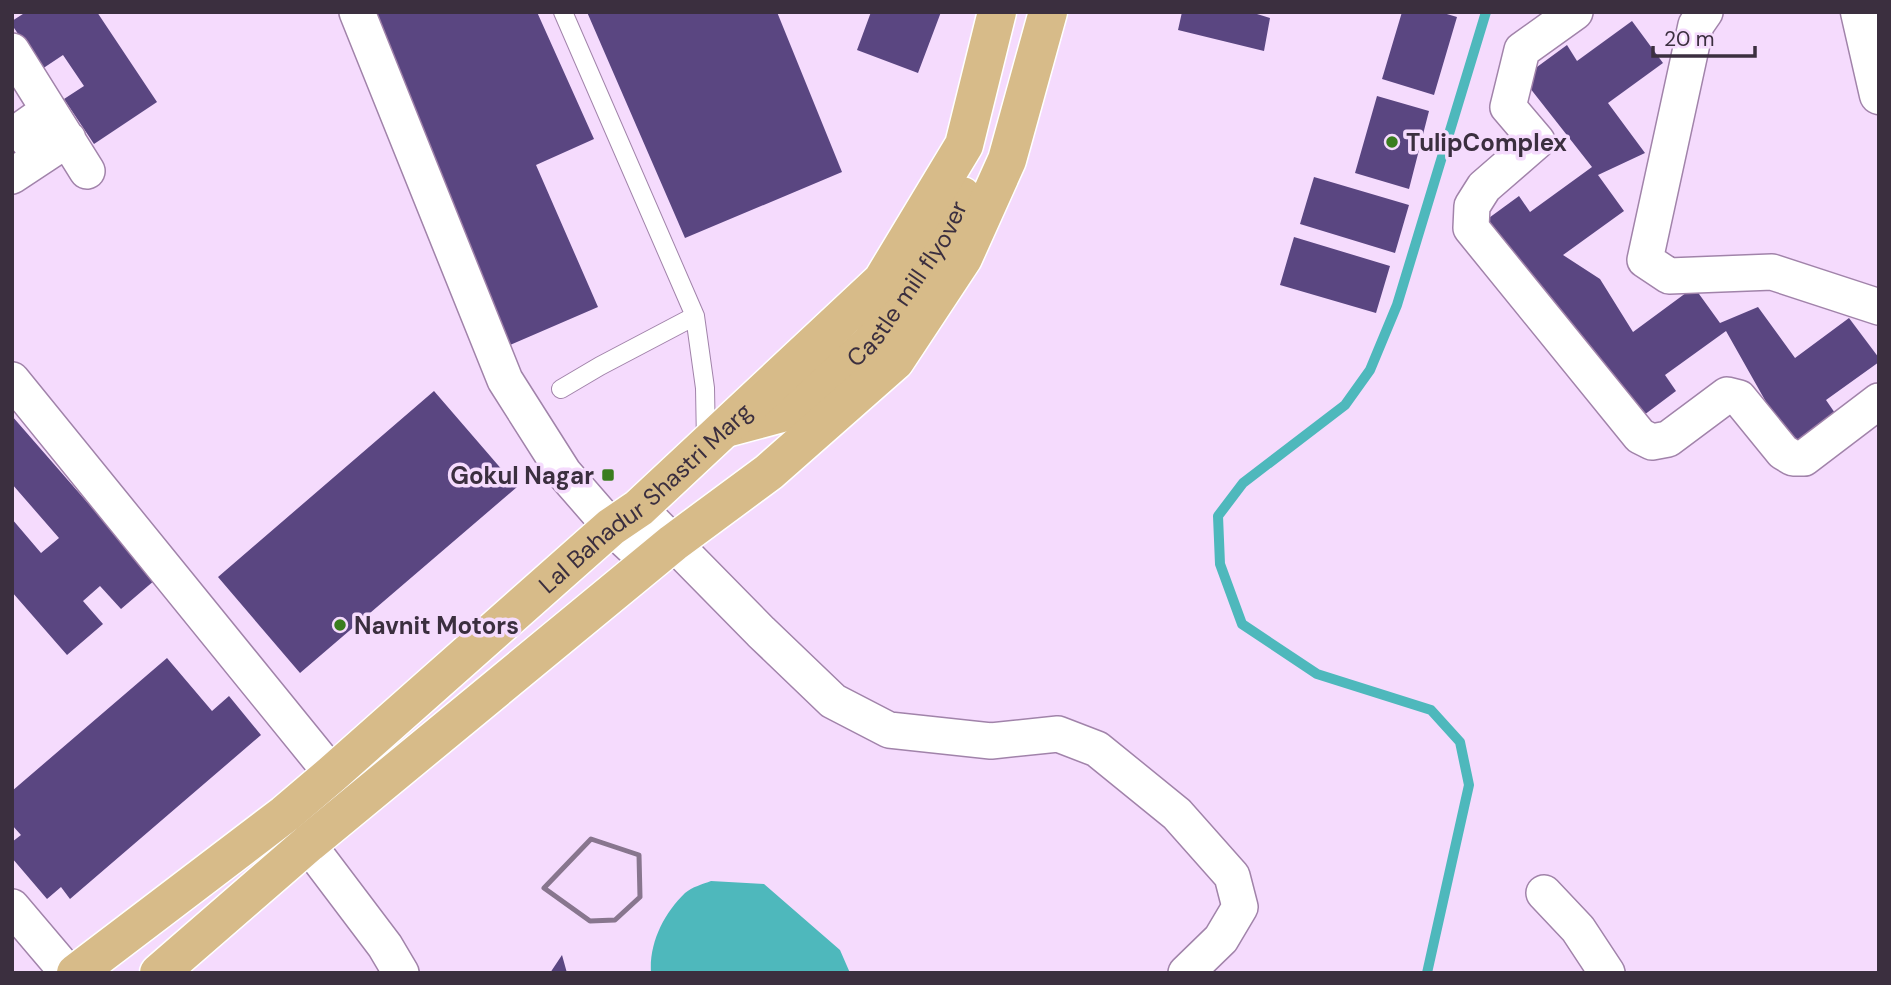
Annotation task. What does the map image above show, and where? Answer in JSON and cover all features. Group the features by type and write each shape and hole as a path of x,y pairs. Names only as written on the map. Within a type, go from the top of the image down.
{"main road":[{"name":"Lal Bahadur Shastri Marg","path":"76,973 285,814 332,774 716,436 882,281 964,145 997,12"},
{"name":"Castle mill flyover","path":"803,404 871,343 945,235 970,175 1013,12"},
{"name":"Lal Bahadur Shastri Marg","path":"159,973 309,843 662,553 769,472 895,361 962,258 1006,160 1048,12"},
{"path":"716,436 803,404"},
{"path":"769,472 803,404"}],"street":[{"path":"357,12 505,380 564,473 625,517 662,553 833,701 889,730 991,741 1058,734 1097,749 1177,814 1232,876 1240,907 1221,939 1186,973"},
{"path":"1575,12 1522,50 1508,107 1536,141 1484,187 1472,206 1471,228 1640,436 1652,442 1668,439 1727,395 1739,397 1783,452 1793,458 1804,458 1879,401"},
{"path":"1705,12 1696,25 1645,260 1669,276 1772,271 1879,307"},
{"path":"1860,12 1879,95"},
{"path":"12,51 49,110 40,157 87,171"},
{"path":"12,380 332,774"},
{"path":"285,814 385,946 401,973"},
{"path":"1544,893 1578,929 1607,973"},
{"path":"12,907 68,973"}],"lane":[{"path":"563,12 695,316 705,388 716,436"},
{"path":"561,389 695,316"}],"shaded area":[{"path":"711,881 764,884 840,950 850,973 651,973 655,940 664,919 688,891"}],"building":[{"path":"26,12 97,12 157,102 94,144 64,99 84,86 63,55 42,69 12,25 12,21"},
{"path":"363,12 537,12 594,139 536,165 598,307 510,345"},
{"path":"587,12 777,12 842,172 685,238"},
{"path":"871,12 941,12 918,73 857,50"},
{"path":"1182,12 1258,12 1257,14 1270,18 1264,51 1178,30"},
{"path":"1402,12 1440,12 1457,17 1434,95 1382,79"},
{"path":"1632,21 1663,63 1608,103 1645,153 1598,175 1624,211 1563,255 1600,279 1633,332 1694,287 1720,323 1758,307 1795,358 1849,318 1879,358 1879,362 1826,400 1837,416 1792,448 1726,331 1665,375 1676,391 1640,418 1482,223 1519,196 1530,212 1592,167 1522,78 1567,45 1577,61"},
{"name":"TulipComplex","path":"1377,96 1429,111 1409,189 1355,173"},
{"path":"1314,177 1409,205 1395,253 1300,224"},
{"path":"1294,237 1390,266 1376,313 1280,285"},
{"path":"434,391 517,487 300,673 218,577"},
{"path":"12,416 155,580 121,609 100,586 83,601 103,624 67,655 12,592 12,519 41,553 59,538 12,484"},
{"path":"167,658 212,711 229,696 261,735 70,899 61,887 47,899 12,858 12,842 21,835 12,825 12,791"},
{"path":"562,955 567,973 550,973"}],"waterway":[{"path":"1427,973 1469,785 1460,742 1431,710 1317,674 1242,624 1220,564 1218,516 1243,483 1345,405 1370,370 1397,305 1486,12"}],"railway":[{"path":"591,839 639,855 640,897 615,920 590,921 544,888 591,839"}],"place":[{"name":"TulipComplex","path":"1392,142"},
{"name":"Gokul Nagar","path":"608,475"},
{"name":"Navnit Motors","path":"340,625"}]}
